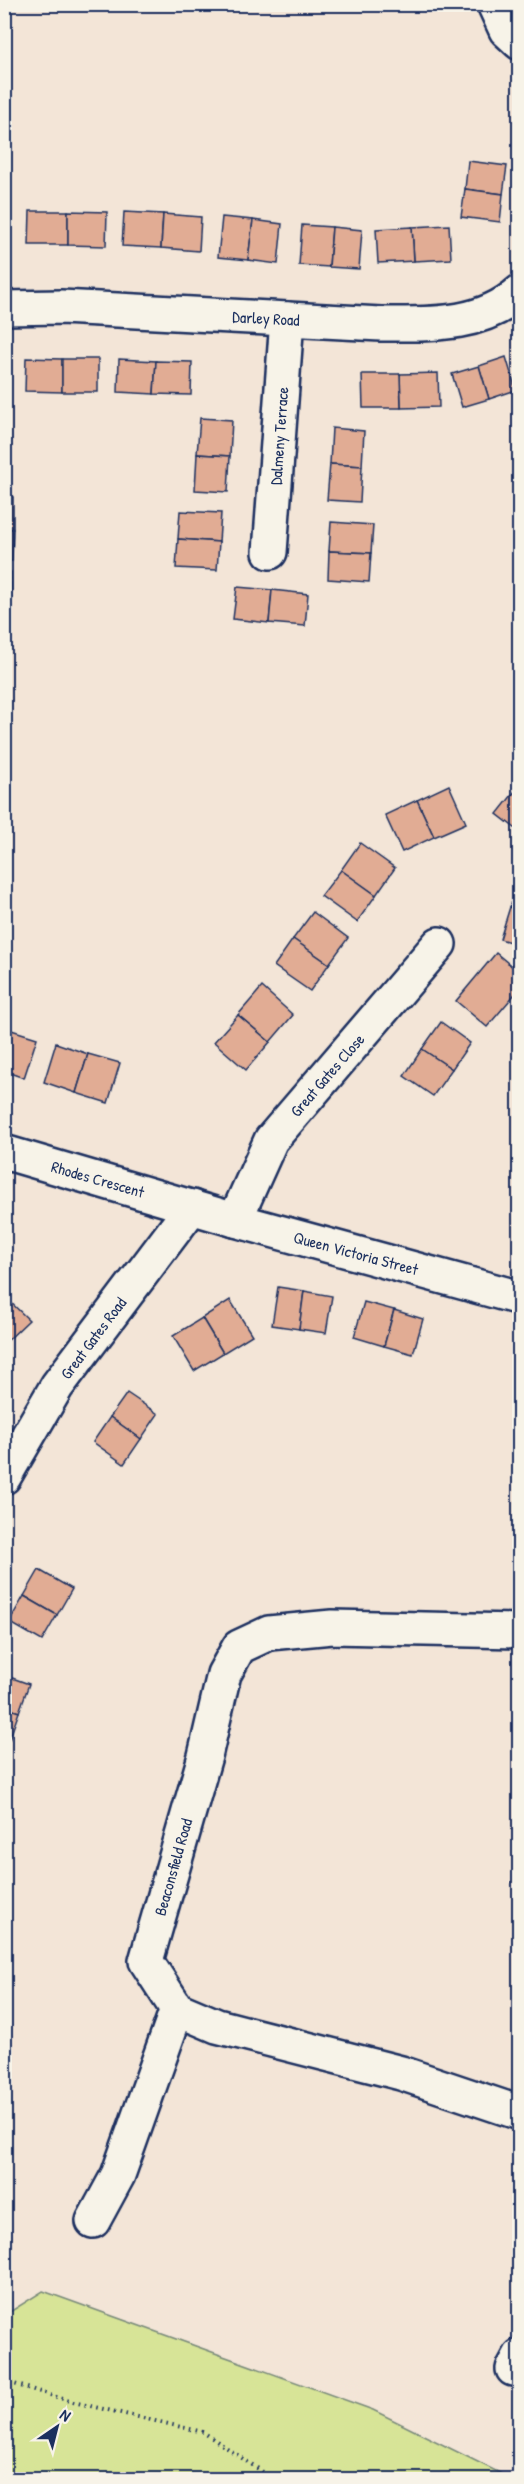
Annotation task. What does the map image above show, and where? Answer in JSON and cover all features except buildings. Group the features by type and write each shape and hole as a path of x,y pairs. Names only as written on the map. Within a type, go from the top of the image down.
{"street":[{"path":"494,4 506,30 519,43"},
{"name":"Darley Road","path":"4,308 61,307 381,324 423,324 467,320 499,307 519,291"},
{"name":"Dalmeny Terrace","path":"270,552 288,319"},
{"name":"Great Gates Close","path":"235,1220 271,1140 439,944"},
{"name":"Rhodes Crescent","path":"4,1152 192,1207"},
{"name":"Queen Victoria Street","path":"192,1207 519,1298"},
{"name":"Great Gates Road","path":"4,1477 57,1386 192,1207"},
{"name":"Beaconsfield Road","path":"177,2010 146,1961 204,1756 224,1674 239,1647 269,1633 332,1627 519,1631"},
{"path":"93,2221 118,2175 177,2010 217,2026 401,2073 519,2114"}],"path":[{"path":"4,2381 73,2402 203,2432 275,2480"}],"green space":[{"path":"43,2291 373,2410 512,2479 5,2479 5,2315"}]}
